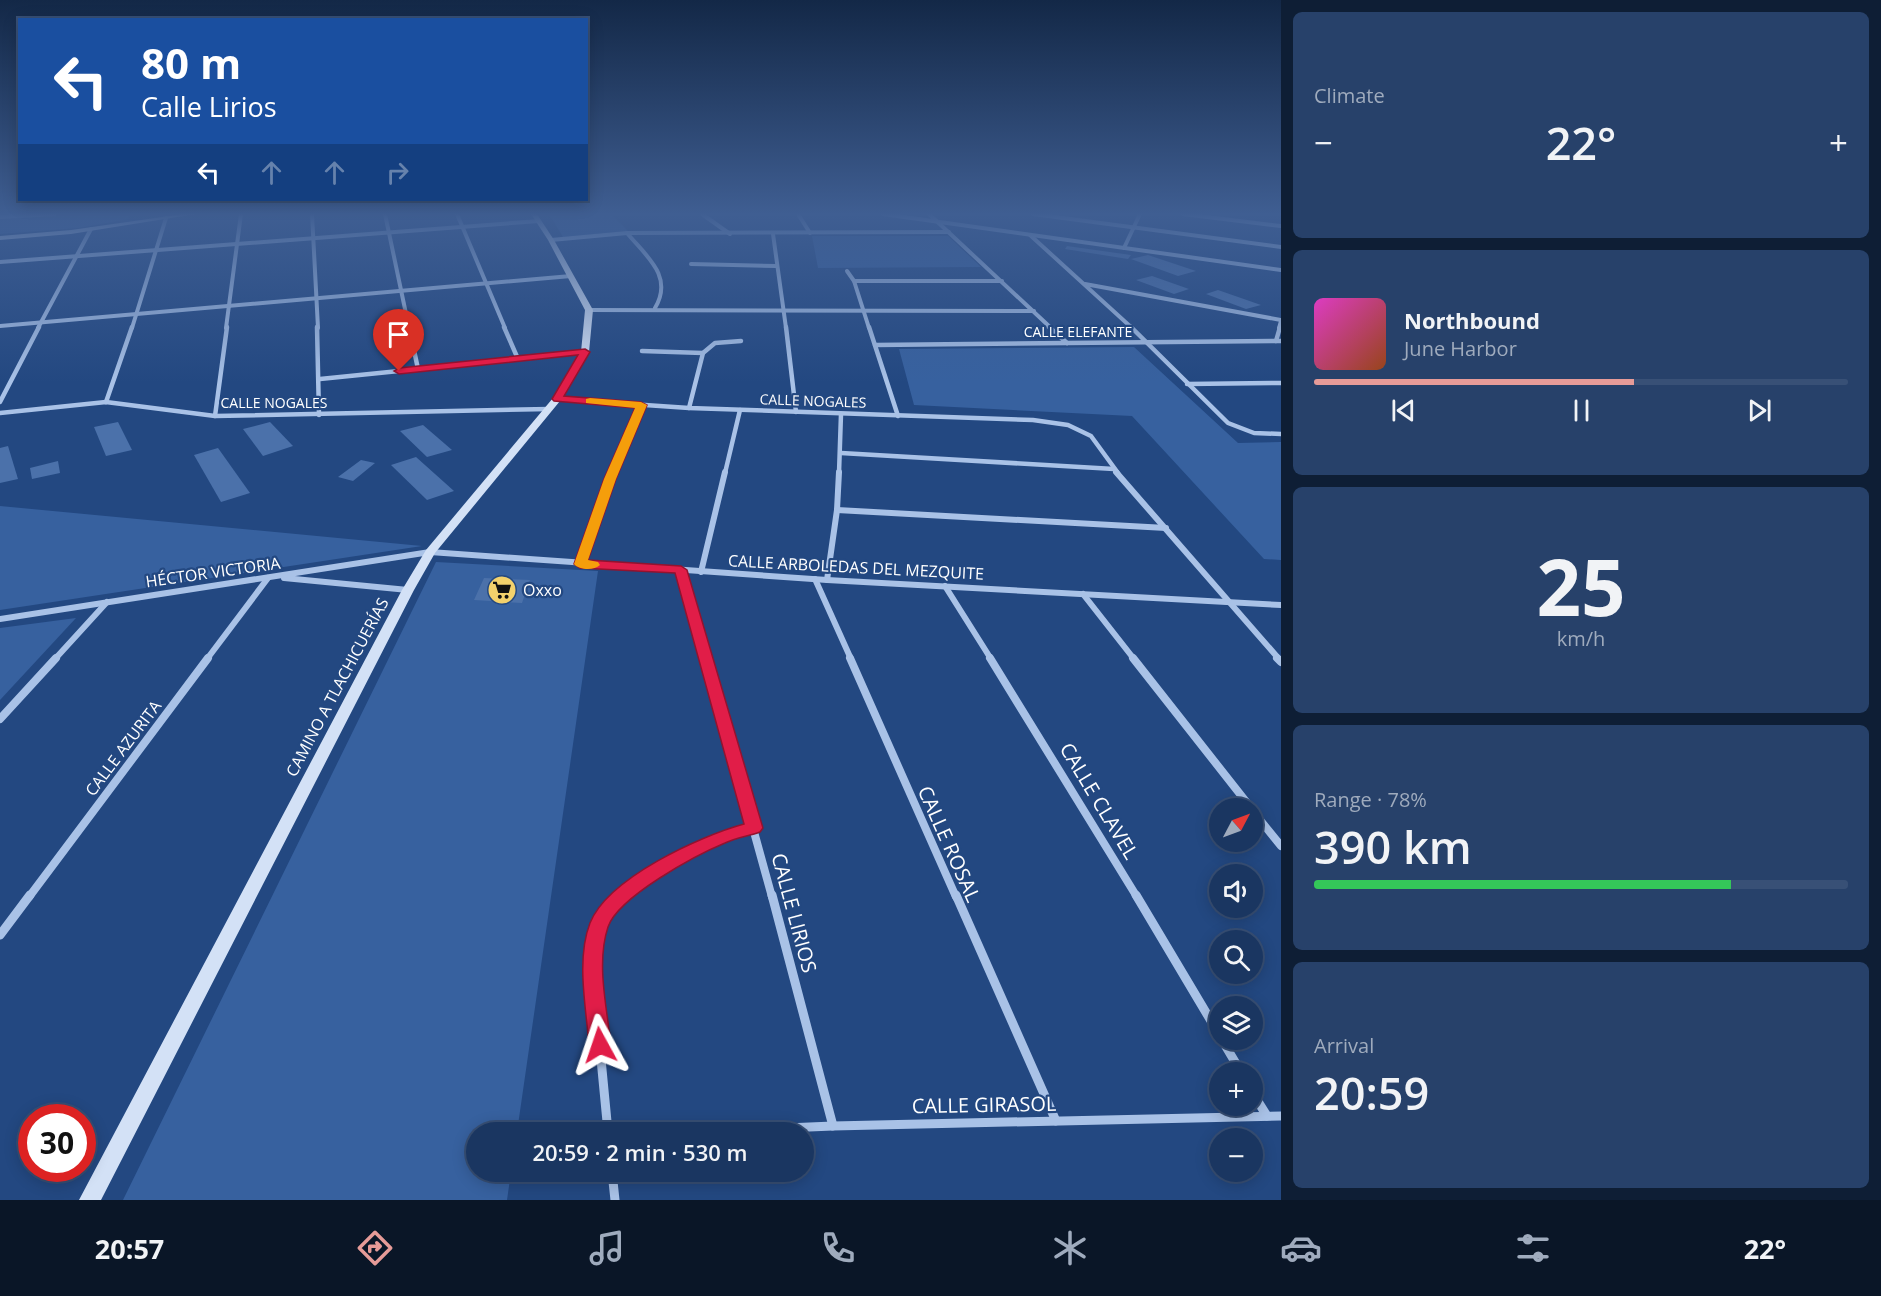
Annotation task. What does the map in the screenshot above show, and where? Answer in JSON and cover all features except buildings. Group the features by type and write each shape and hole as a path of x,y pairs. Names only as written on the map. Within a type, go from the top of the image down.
{"street":[{"path":"0,402 68,270"},
{"path":"106,402 150,270"},
{"path":"216,416 233,270"},
{"path":"315,270 320,379 319,415"},
{"path":"396,270 418,369"},
{"path":"479,270 518,358"},
{"path":"568,270 589,310 655,308 1034,311"},
{"path":"655,308 663,290 663,281 656,270"},
{"path":"777,270 784,310 796,412"},
{"path":"990,270 1067,343"},
{"path":"1069,270 1228,423 1243,430 1281,434"},
{"path":"847,271 854,282 898,416"},
{"path":"0,326 571,276"},
{"path":"854,282 1002,281"},
{"path":"1084,284 1281,321 1278,341"},
{"name":"CAMINO A TLACHICUERÍAS","path":"90,1200 408,590 430,552 557,399 585,352 589,310"},
{"path":"689,408 704,353 711,344 716,342 741,341"},
{"name":"CALLE ELEFANTE","path":"875,345 1278,341"},
{"path":"642,351 704,353"},
{"path":"320,379 585,352"},
{"path":"1187,384 1281,383"},
{"name":"CALLE NOGALES","path":"557,399 689,408 1033,420 1068,425 1091,436 1114,469"},
{"name":"CALLE NOGALES","path":"0,413 106,402 216,416 549,409"},
{"path":"580,564 610,479 641,405"},
{"path":"701,572 740,410"},
{"path":"827,580 837,510 841,414"},
{"path":"841,453 1114,469 1281,662"},
{"path":"837,510 1166,528"},
{"name":"CALLE ARBOLEDAS DEL MEZQUITE","path":"430,552 827,580 1281,604"},
{"name":"HÉCTOR VICTORIA","path":"0,619 430,552"},
{"name":"CALLE LIRIOS","path":"681,570 754,828 833,1126"},
{"path":"271,577 408,590"},
{"name":"CALLE AZURITA","path":"0,935 271,577"},
{"name":"CALLE ROSAL","path":"815,579 1056,1121"},
{"name":"CALLE CLAVEL","path":"945,586 1074,792 1209,1019"},
{"path":"1083,594 1243,798"},
{"path":"0,718 107,601"},
{"path":"1263,823 1281,846"},
{"path":"607,1122 594,980 594,946 599,924 609,908 627,890 652,874 722,837 754,828"},
{"path":"1263,1110 1267,1116"},
{"name":"CALLE GIRASOL","path":"814,1127 1281,1116"},
{"path":"613,1182 615,1200"}],"shaded area":[{"path":"1134,347 1238,443 1281,442 1281,560 1264,559 1132,416 914,405 899,349"},
{"path":"0,506 422,546 0,610"},
{"path":"436,562 598,571 518,1122 466,1122 466,1182 510,1182 507,1200 123,1200"},
{"path":"76,618 0,700 0,628"}],"slow traffic":[{"path":"590,401 641,405 610,479 580,564 593,565"}],"place":[{"name":"Oxxo","path":"502,590"}],"route":[{"path":"399,371 585,352 557,399 641,405 610,479 580,564 681,570 754,828 722,837 691,852 627,890 609,908 599,924 594,946 594,980 600,1045"}]}
